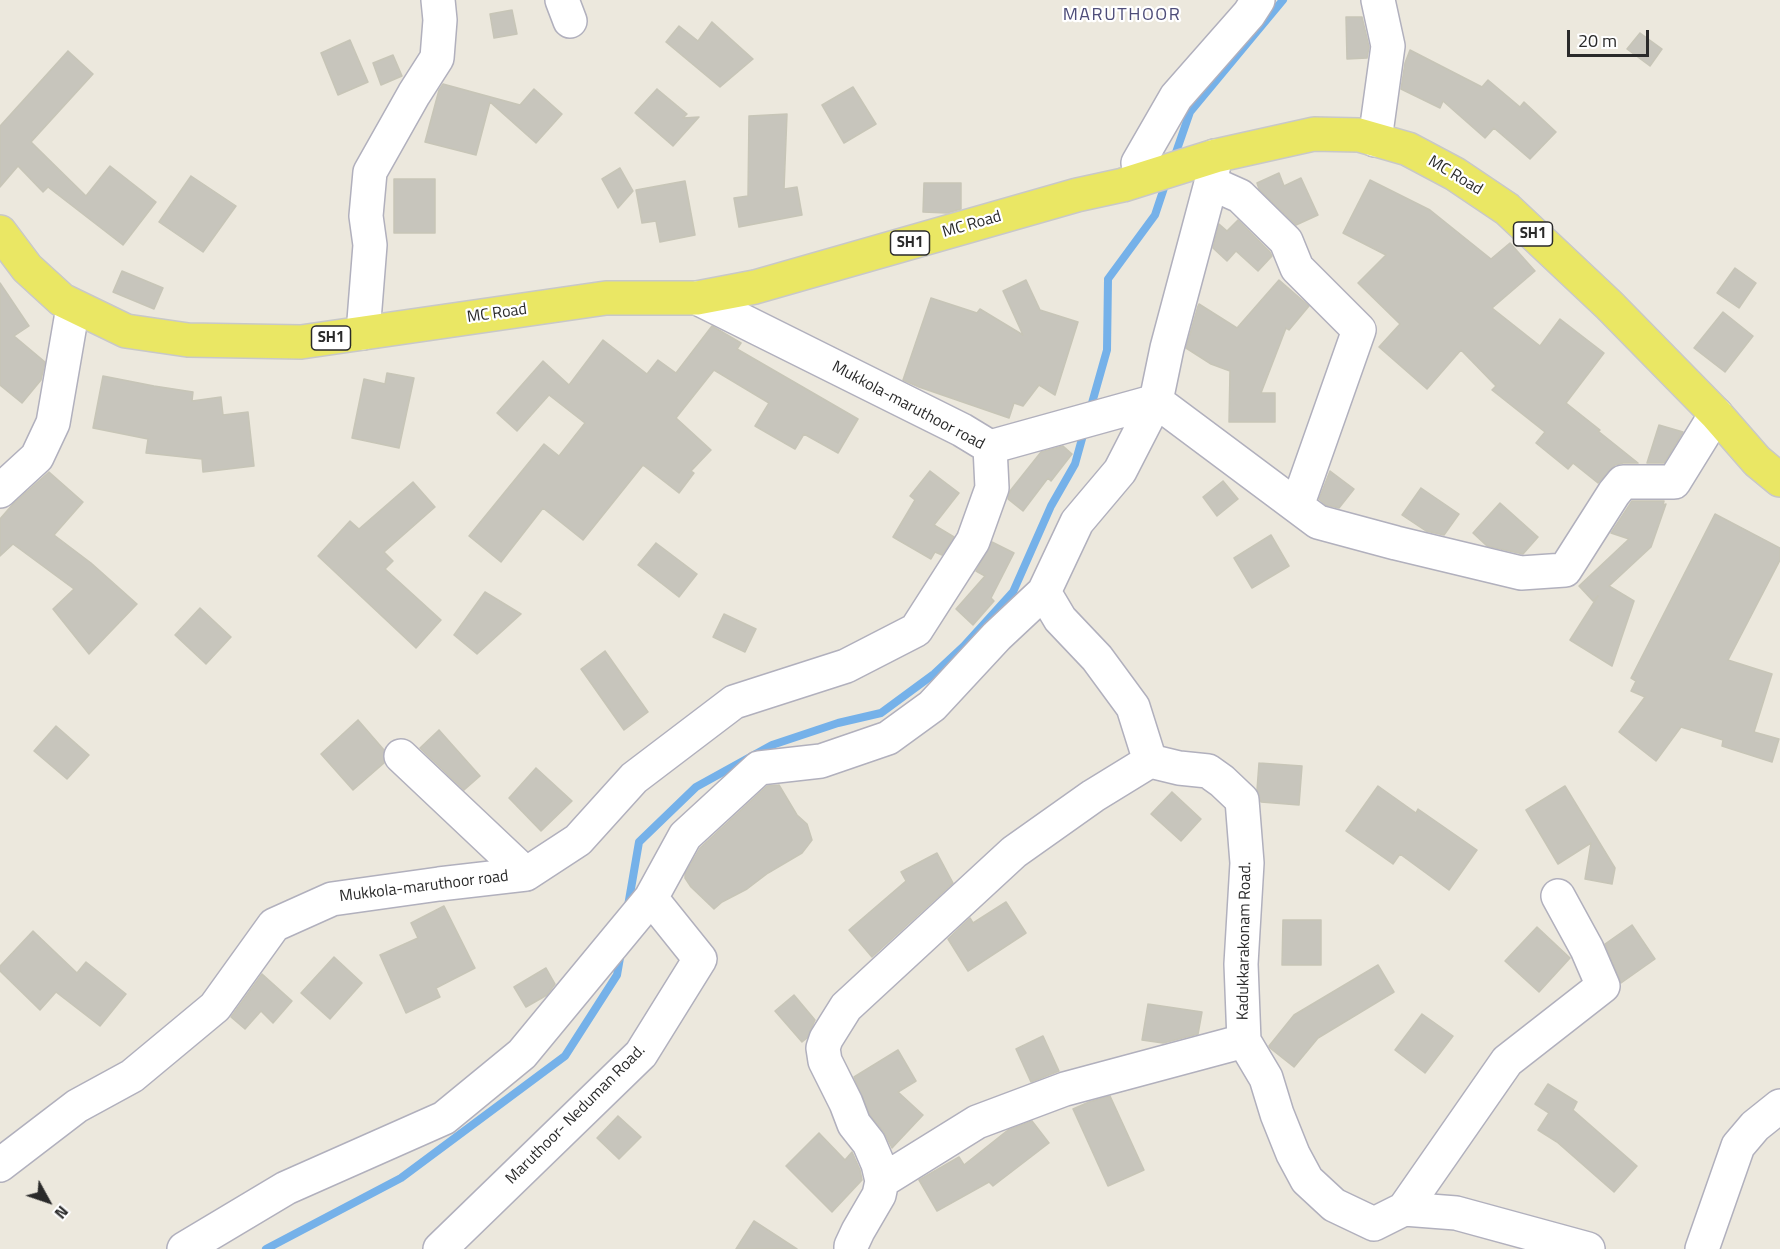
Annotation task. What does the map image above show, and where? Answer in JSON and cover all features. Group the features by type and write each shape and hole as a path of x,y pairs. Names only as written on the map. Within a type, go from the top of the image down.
{"main road":[{"name":"MC Road","path":"0,232 27,268 62,300 126,331 188,340 301,342 606,298 697,298 755,287 1077,195 1130,174 1213,169 1314,134 1359,135 1408,150 1446,169 1507,208 1609,305 1716,414 1757,461 1780,480"}],"street":[{"path":"363,333 370,245 366,216 370,172 437,58 440,21 438,0"},
{"path":"1130,174 1176,97 1249,14 1258,0"},
{"path":"1375,140 1388,46 1378,0"},
{"path":"184,1249 286,1188 444,1119 522,1054 651,898 685,836 759,768 821,761 888,738 932,706 997,636 1044,591 1077,522 1120,471 1155,401 1213,169"},
{"path":"1213,169 1286,241 1297,268 1359,330 1297,506"},
{"name":"Mukkola-maruthoor road","path":"0,1166 77,1106 132,1076 215,1006 274,925 332,899 525,874 578,840 634,778 734,702 846,666 916,630 973,541 992,488 990,447 951,425 697,298"},
{"path":"0,491 37,457 52,423 73,307"},
{"path":"990,447 1155,401"},
{"path":"1155,401 1318,522 1521,573 1565,570 1623,482 1674,482 1716,414"},
{"path":"851,1249 858,1231 879,1195 882,1181 869,1143 855,1124 825,1061 823,1048 826,1039 846,1007 1014,852 1093,796 1150,761 1133,707 1098,658 1060,620 1044,591"},
{"path":"401,756 525,874"},
{"name":"Kadukkarakonam Road.","path":"1150,761 1179,768 1208,771 1242,800 1247,862 1241,964 1244,1041 1266,1078 1293,1154 1307,1180 1371,1237 1404,1209"},
{"path":"1558,896 1587,949 1603,986 1507,1061 1404,1209 1456,1214 1588,1249"},
{"name":"Maruthoor- Neduman Road.","path":"440,1249 641,1054 700,958 651,898"},
{"path":"882,1181 977,1122 1065,1089 1244,1041"},
{"path":"1702,1249 1738,1146 1755,1126 1780,1106"}],"building":[{"path":"512,10 517,34 494,38 490,14"},
{"path":"1346,17 1362,17 1369,47 1367,58 1347,59"},
{"path":"712,22 753,59 720,87 666,42 679,26 698,41"},
{"path":"1640,33 1662,49 1650,66 1627,49"},
{"path":"350,40 368,82 338,95 321,53"},
{"path":"1410,50 1482,87 1488,80 1520,107 1524,102 1556,132 1530,159 1494,128 1485,138 1443,101 1440,108 1401,89 1405,63"},
{"path":"68,51 93,74 31,142 86,196 110,166 156,202 123,245 48,187 43,192 18,166 0,187 0,126"},
{"path":"393,55 402,76 381,85 373,63"},
{"path":"443,84 520,105 534,89 562,114 536,143 490,102 476,155 425,142 439,90"},
{"path":"853,87 876,124 844,143 822,105"},
{"path":"657,89 687,114 683,118 699,117 673,146 635,113"},
{"path":"787,114 784,189 797,187 802,215 739,227 734,198 748,196 749,116"},
{"path":"620,168 633,191 618,208 602,179"},
{"path":"1279,173 1284,186 1301,178 1318,215 1296,225 1259,189 1257,183"},
{"path":"191,176 236,206 203,252 159,222"},
{"path":"394,179 435,179 435,233 394,233"},
{"path":"1370,180 1430,210 1491,259 1510,243 1535,271 1492,308 1540,346 1560,319 1604,353 1566,403 1638,463 1615,465 1598,483 1573,463 1568,469 1536,443 1545,432 1492,390 1496,386 1461,350 1427,389 1379,347 1400,324 1358,283 1386,255 1343,233"},
{"path":"685,181 695,235 660,242 656,221 642,223 636,190"},
{"path":"924,183 961,183 961,209 947,213 923,212"},
{"path":"1238,220 1272,256 1258,271 1236,251 1227,261 1213,248 1219,224 1227,231"},
{"path":"1735,268 1756,283 1739,308 1717,293"},
{"path":"122,271 163,288 154,309 113,292"},
{"path":"1026,280 1040,310 1078,322 1055,395 1039,385 1023,406 1014,403 1009,418 903,380 931,298 977,313 980,309 1023,335 1003,291"},
{"path":"1279,280 1309,306 1289,330 1286,328 1261,393 1275,393 1275,422 1229,422 1230,371 1211,364 1186,348 1198,306 1199,304 1237,328"},
{"path":"0,283 29,326 14,336 45,362 41,380 22,403 0,385"},
{"path":"1723,312 1753,336 1725,372 1694,348"},
{"path":"712,326 741,343 737,349 858,419 838,453 804,434 795,449 755,426 769,403 714,370 676,418 711,450 691,471 694,473 679,493 643,465 583,540 543,508 501,562 469,536 544,444 559,456 585,423 549,395 517,431 497,413 543,361 569,385 603,340 647,374 658,360 676,373"},
{"path":"387,373 414,378 399,448 352,438 364,379 385,384"},
{"path":"103,376 193,392 192,401 221,397 223,415 248,412 254,466 203,472 202,459 146,453 148,439 93,428"},
{"path":"1659,425 1683,432 1664,463 1647,463"},
{"path":"1063,446 1072,454 1051,481 1048,478 1023,511 1008,499 1010,491 1041,452"},
{"path":"930,471 959,493 934,525 954,537 942,555 935,552 931,559 893,537 915,500 910,496"},
{"path":"1330,471 1354,489 1339,508 1326,505 1319,499"},
{"path":"49,472 83,502 54,535 91,563 137,604 89,654 53,609 74,589 13,544 0,556 0,519 13,504"},
{"path":"1223,481 1238,499 1217,516 1203,497"},
{"path":"413,482 435,507 384,552 393,561 385,569 441,620 416,648 318,556 350,521 359,529"},
{"path":"1421,488 1459,514 1444,535 1426,531 1402,515"},
{"path":"1632,501 1664,501 1663,505 1666,504 1651,547 1609,586 1634,601 1612,666 1570,640 1598,596 1593,601 1579,586 1629,539 1611,533"},
{"path":"1500,503 1538,537 1523,554 1487,546 1473,533"},
{"path":"1715,514 1780,548 1780,560 1728,660 1772,674 1754,732 1779,739 1772,762 1722,746 1723,740 1681,727 1656,761 1619,732 1645,697 1631,691 1636,681 1631,678"},
{"path":"1271,535 1289,566 1252,588 1234,558"},
{"path":"992,542 1014,553 991,598 994,601 973,625 956,609 985,576 976,571"},
{"path":"656,543 697,574 679,597 638,565"},
{"path":"485,592 521,614 477,654 454,635"},
{"path":"200,608 231,637 206,664 175,635"},
{"path":"724,614 756,629 745,652 713,637"},
{"path":"605,651 648,712 624,730 581,669"},
{"path":"358,720 384,750 384,763 353,790 321,754"},
{"path":"56,726 89,755 67,779 34,751"},
{"path":"439,730 480,776 464,790 420,748"},
{"path":"1259,763 1302,766 1299,805 1261,802 1257,790"},
{"path":"536,768 572,801 541,831 509,798"},
{"path":"779,785 797,815 807,824 812,840 802,853 714,909 691,887 685,874 700,848 767,786"},
{"path":"1378,786 1416,813 1418,809 1477,850 1449,890 1400,854 1393,864 1346,831"},
{"path":"1565,786 1615,868 1612,884 1585,879 1591,843 1558,864 1526,810"},
{"path":"1172,792 1201,819 1181,841 1151,814"},
{"path":"937,853 953,883 872,957 849,930 906,881 901,872"},
{"path":"1006,902 1026,933 968,971 948,939 970,918 973,923"},
{"path":"444,906 475,968 436,988 440,997 406,1013 380,955 418,938 411,923"},
{"path":"1283,920 1321,920 1321,965 1282,965"},
{"path":"1632,925 1655,959 1621,983 1605,944"},
{"path":"1537,927 1570,958 1539,992 1505,961"},
{"path":"33,931 77,973 86,962 126,994 100,1026 56,992 40,1010 0,971 0,966"},
{"path":"334,957 362,983 330,1019 301,993"},
{"path":"1378,965 1394,992 1318,1038 1294,1067 1270,1048 1269,1046 1294,1015"},
{"path":"546,968 555,984 547,995 526,1007 514,987"},
{"path":"262,974 292,1001 273,1023 261,1011 245,1029 231,1017"},
{"path":"794,995 815,1020 807,1038 802,1042 775,1011"},
{"path":"1148,1004 1202,1012 1198,1034 1163,1043 1142,1040"},
{"path":"1422,1014 1453,1036 1425,1073 1395,1050"},
{"path":"1043,1036 1059,1071 1031,1082 1016,1049"},
{"path":"898,1050 916,1081 898,1092 923,1115 892,1148 884,1132 870,1115 854,1077"},
{"path":"1548,1084 1577,1102 1573,1110 1637,1166 1614,1192 1557,1142 1538,1130 1549,1113 1535,1104"},
{"path":"1110,1096 1144,1170 1108,1186 1073,1109"},
{"path":"618,1116 641,1137 619,1159 597,1138"},
{"path":"1032,1121 1049,1143 993,1186 989,1182 937,1211 919,1180 959,1157 964,1165 1008,1130"},
{"path":"819,1133 845,1160 852,1152 862,1180 832,1212 786,1166"},
{"path":"754,1221 797,1249 736,1249"}],"waterway":[{"path":"1173,161 1190,112 1283,0"},
{"path":"1090,410 1107,350 1108,279 1155,215 1167,179"},
{"path":"628,906 639,842 696,787 772,745 838,723 881,713 934,674 964,646 1013,592 1051,506 1075,464 1085,428"},
{"path":"266,1249 401,1178 565,1056 617,975 621,952"}],"district":[{"name":"MARUTHOOR","path":"1122,16"}]}
